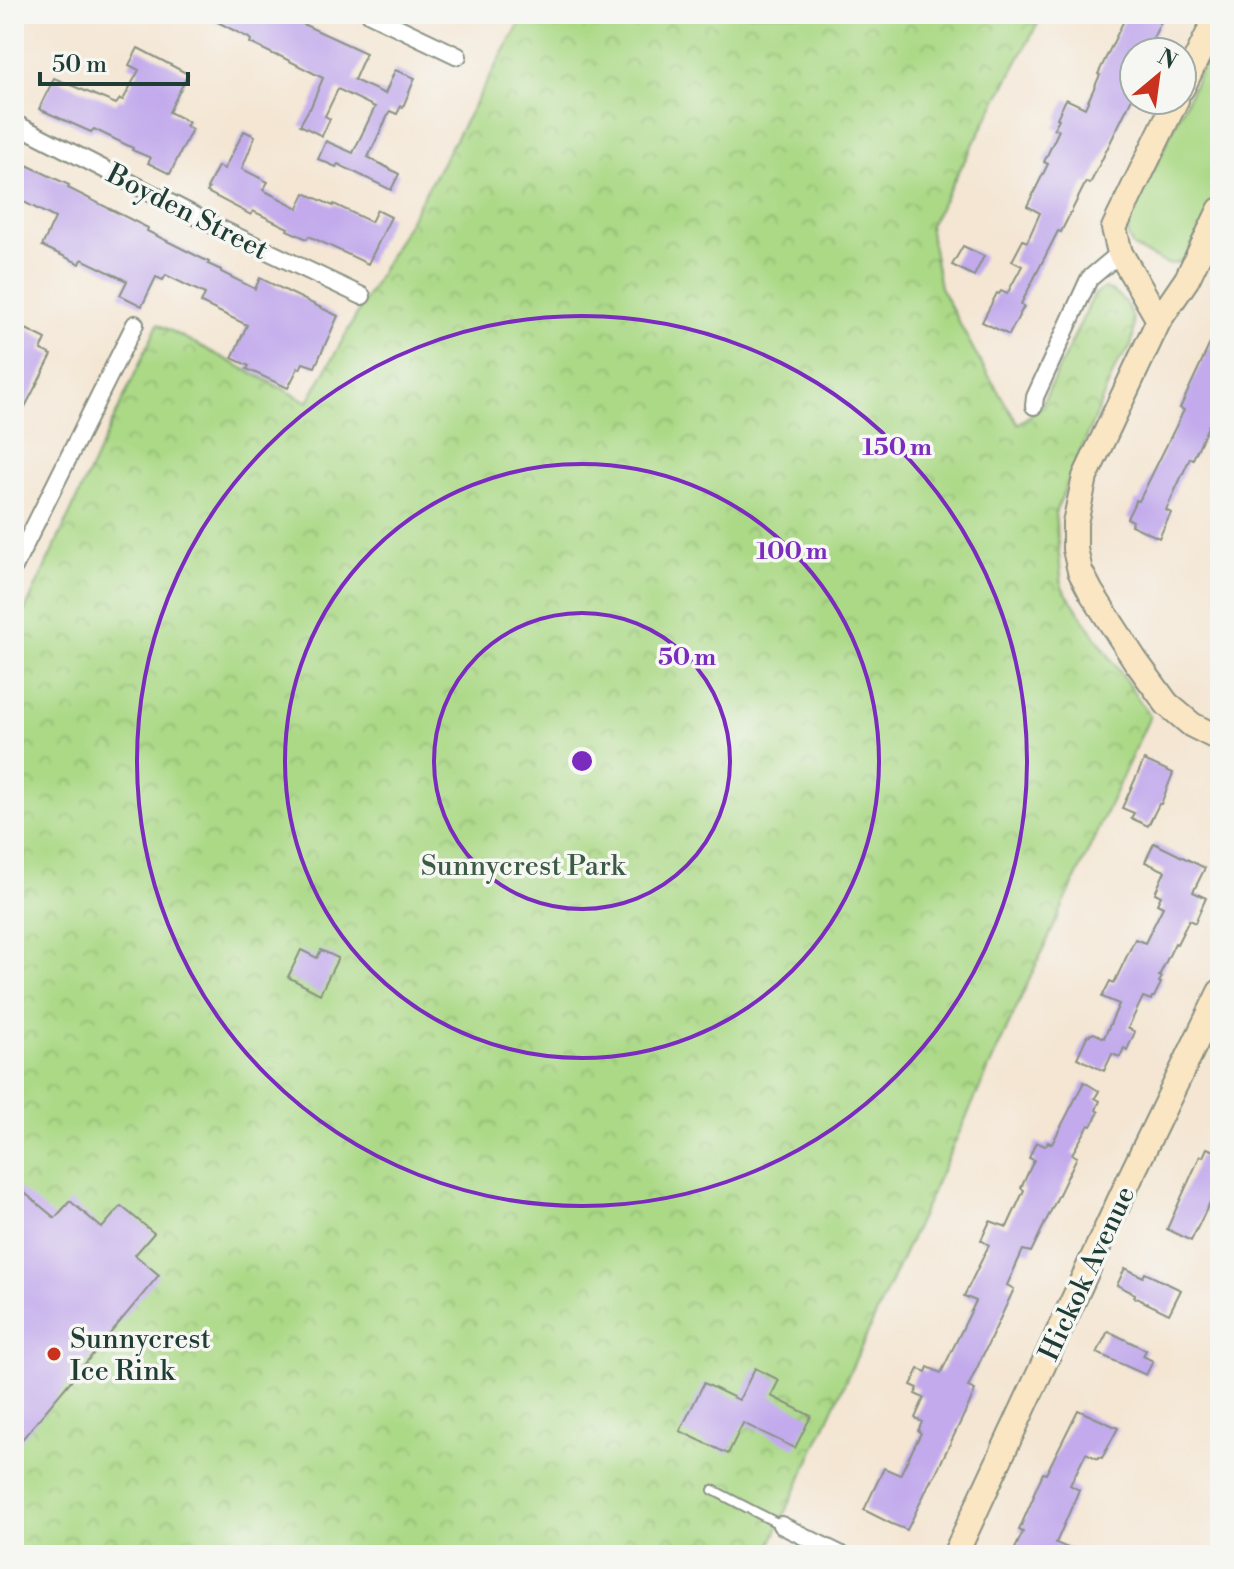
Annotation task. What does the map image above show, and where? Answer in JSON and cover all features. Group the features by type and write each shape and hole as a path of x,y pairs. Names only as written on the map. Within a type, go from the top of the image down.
{"street":[{"path":"370,14 458,56"},
{"path":"1198,55 1218,14"},
{"path":"1159,320 1120,253 1114,228 1168,116"},
{"name":"Boyden Street","path":"14,123 219,228 362,296"},
{"path":"1220,210 1187,279 1159,320 1085,477 1075,523 1075,549 1080,571 1135,660 1167,704 1192,725 1220,739"},
{"path":"1034,406 1035,397 1089,279 1120,253"},
{"path":"14,567 135,324"},
{"name":"Hickok Avenue","path":"955,1555 1124,1190 1220,992"},
{"path":"781,1525 842,1555"}],"lane":[{"path":"713,1490 781,1525"}],"green space":[{"name":"Sunnycrest Park","path":"525,14 1043,14 929,227 940,287 1018,424 1040,408 1094,295 1104,288 1119,296 1129,309 1133,324 1131,345 1117,364 1055,513 1062,587 1150,716 766,1555 14,1555 14,634 158,324 308,402"},
{"path":"1220,29 1220,187 1187,256 1177,263 1167,264 1133,247 1128,237 1128,225 1179,116 1198,116 1198,76"}],"building":[{"path":"202,14 281,14 366,53 354,80 385,94 395,70 415,78 403,107 397,114 390,111 368,157 399,174 391,190 338,164 336,167 318,159 326,141 353,153 375,107 338,89 325,116 330,119 322,136 300,125 323,78 250,43 249,38"},
{"path":"1127,14 1165,14 1154,36 1118,36 1118,116 1123,116 1090,184 1086,182 1061,232 1058,231 1009,335 982,322 997,293 1007,294 1022,266 1012,261 1023,240 1027,242 1040,213 1027,206 1048,164 1044,162 1059,130 1054,128 1057,118 1066,99 1085,108"},
{"path":"138,48 188,74 169,112 189,122 186,126 192,129 170,174 148,163 151,158 133,148 94,129 91,132 39,109 54,78 116,104 123,100 139,70 129,65"},
{"path":"244,131 255,136 242,169 268,182 263,190 298,208 305,193 371,222 377,210 391,217 368,264 309,236 307,239 287,230 253,211 251,215 207,192 218,166 224,169"},
{"path":"14,159 69,185 68,188 148,228 147,231 255,289 260,278 338,316 315,367 303,363 288,388 247,369 249,366 232,358 247,325 201,303 205,294 166,275 163,280 156,277 142,306 120,295 127,281 82,259 80,264 42,246 55,218 14,197"},
{"path":"963,246 984,256 974,276 952,265"},
{"path":"1220,322 1220,426 1210,422 1193,459 1190,458 1166,510 1171,513 1159,538 1131,525 1133,521 1127,518 1136,500 1139,501 1184,410 1180,408"},
{"path":"26,329 46,339 41,350 52,355 14,428 14,353"},
{"path":"1144,760 1173,773 1148,826 1131,818 1134,813 1122,808"},
{"path":"1154,843 1205,868 1193,892 1206,898 1195,923 1189,920 1175,943 1159,976 1162,977 1161,983 1154,997 1151,1000 1143,997 1128,1028 1135,1032 1127,1050 1124,1048 1120,1057 1112,1054 1104,1071 1077,1058 1087,1036 1094,1033 1104,1038 1119,1004 1102,997 1110,981 1114,983 1135,939 1145,943 1163,907 1157,904 1161,896 1155,893 1165,871 1145,862"},
{"path":"301,950 317,958 321,950 338,958 320,994 288,977"},
{"path":"1084,1082 1099,1091 1095,1098 1100,1101 1096,1110 1099,1112 1072,1154 1077,1157 1031,1252 1023,1250 1007,1285 1014,1289 968,1387 975,1390 972,1398 932,1481 907,1530 892,1524 864,1510 884,1468 900,1475 921,1433 918,1431 922,1422 915,1418 924,1398 915,1394 918,1388 911,1385 919,1369 926,1372 928,1367 941,1373 976,1301 964,1296 989,1245 981,1240 990,1221 1007,1227 1024,1190 1021,1188 1034,1160 1029,1158 1036,1142 1045,1146 1048,1142 1052,1144"},
{"path":"1207,1148 1220,1153 1220,1182 1191,1241 1167,1229 1200,1156 1203,1157"},
{"name":"Sunnycrest Ice Rink","path":"14,1184 55,1218 70,1201 102,1228 121,1206 154,1233 135,1255 159,1275 14,1449"},
{"path":"1125,1268 1143,1277 1145,1273 1181,1290 1169,1314 1117,1285"},
{"path":"1108,1331 1146,1350 1143,1356 1153,1361 1146,1375 1097,1353"},
{"path":"755,1368 779,1380 771,1396 811,1416 795,1448 743,1423 728,1454 680,1431 704,1383 739,1400"},
{"path":"1078,1410 1118,1428 1102,1458 1086,1453 1070,1485 1079,1490 1056,1543 1084,1555 1012,1555 1043,1473 1046,1474"}],"place":[{"name":"Sunnycrest Ice Rink","path":"54,1354"}]}
